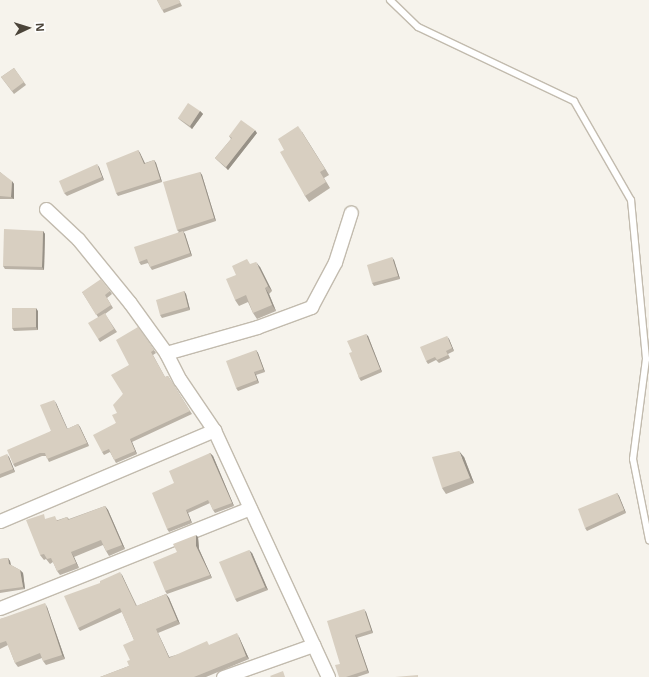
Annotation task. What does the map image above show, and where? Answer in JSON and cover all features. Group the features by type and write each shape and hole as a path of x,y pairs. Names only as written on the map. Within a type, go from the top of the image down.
{"street":[{"path":"46,209 78,239 166,353 180,380 214,430 328,677"},
{"path":"166,353 257,326 311,307 335,262 351,212"},
{"path":"0,522 214,430"},
{"path":"0,608 250,508"},
{"path":"223,677 313,645"}],"lane":[{"path":"390,0 418,27 574,101 631,200 646,359 633,459 649,540"}],"building":[{"path":"157,0 179,0 180,3 162,10"},
{"path":"14,68 24,82 12,91 1,77"},
{"path":"188,103 200,111 190,126 178,118"},
{"path":"241,120 255,130 226,167 215,158 232,138 229,136"},
{"path":"298,126 325,169 320,172 326,182 305,196 280,152 284,150 278,139"},
{"path":"138,150 144,164 154,160 160,179 116,193 106,163"},
{"path":"97,164 102,177 64,193 59,181"},
{"path":"0,172 12,181 11,197 0,196"},
{"path":"200,172 214,218 177,230 163,182"},
{"path":"4,229 43,231 42,267 3,266"},
{"path":"183,231 190,253 150,267 147,259 139,262 134,247"},
{"path":"392,257 398,276 372,283 367,265"},
{"path":"247,259 250,264 256,262 268,286 265,288 272,305 253,313 246,295 235,300 226,279 236,275 232,266"},
{"path":"101,279 110,291 105,295 111,305 96,315 82,292"},
{"path":"184,291 188,307 160,315 156,300"},
{"path":"12,308 36,308 36,327 12,328"},
{"path":"105,313 114,329 98,339 88,323"},
{"path":"138,327 154,350 151,352 165,377 168,376 190,411 130,439 135,451 114,460 109,449 102,452 93,435 116,423 112,415 117,413 113,405 123,394 111,375 129,365 116,340"},
{"path":"366,334 380,369 359,378 349,353 352,352 347,341"},
{"path":"447,336 452,348 446,351 448,355 437,360 435,357 426,361 420,347"},
{"path":"256,350 263,369 254,372 257,380 236,388 226,361"},
{"path":"54,400 67,429 78,424 87,443 47,459 45,453 40,453 13,464 7,450 51,431 40,405"},
{"path":"459,451 470,478 442,488 432,457"},
{"path":"210,453 232,503 213,510 208,500 186,510 190,520 167,529 152,493 174,483 169,471"},
{"path":"7,454 13,469 0,474 0,457"},
{"path":"617,493 624,510 585,528 578,509"},
{"path":"105,506 122,545 106,551 101,540 71,552 76,563 57,571 51,558 47,559 44,554 40,555 26,520 44,514 45,519 55,516 57,521 67,517 68,520"},
{"path":"196,535 196,546 210,575 165,591 153,562 177,552 173,544"},
{"path":"249,550 265,587 235,599 219,562"},
{"path":"8,558 9,564 20,570 23,587 0,590 0,559"},
{"path":"120,572 136,606 166,594 177,620 156,629 169,658 207,641 209,645 237,633 246,656 194,677 100,677 129,666 127,661 130,660 123,645 134,640 120,608 78,628 64,596 100,583 100,581"},
{"path":"45,603 62,655 43,661 40,653 15,663 6,641 0,643 0,619"},
{"path":"364,609 371,630 355,635 367,670 346,677 339,677 335,665 340,664 327,621"},
{"path":"283,671 285,677 270,676"},
{"path":"418,675 418,677 395,677"}]}
